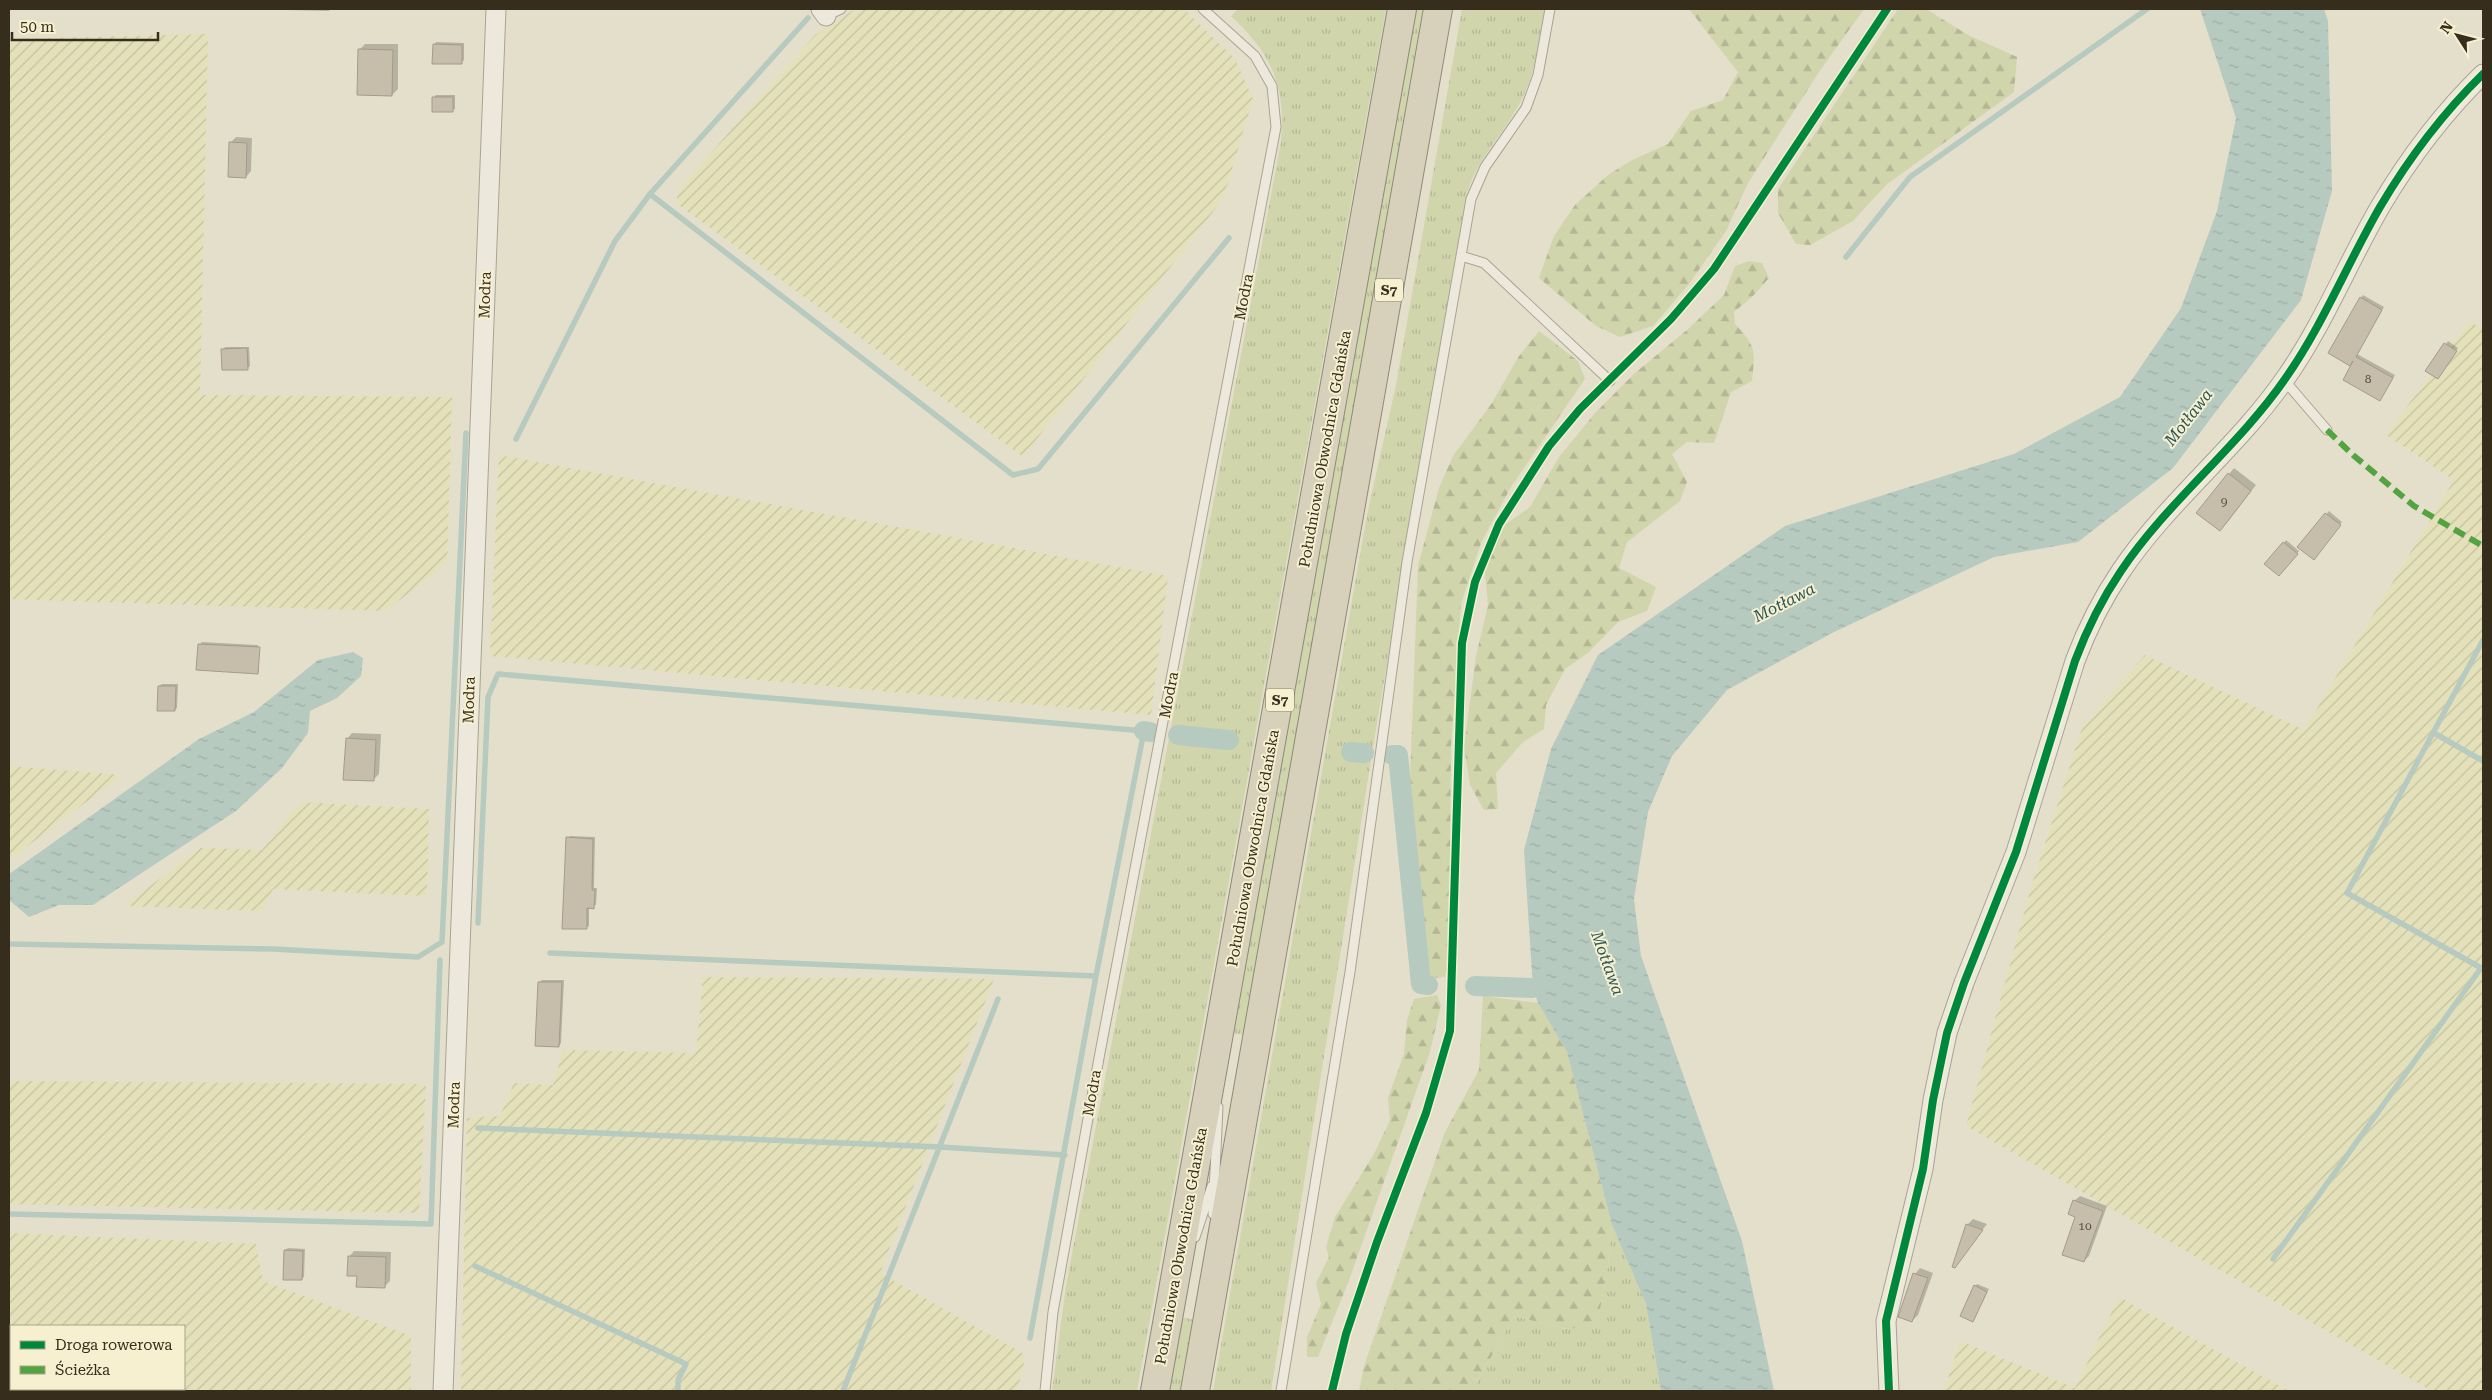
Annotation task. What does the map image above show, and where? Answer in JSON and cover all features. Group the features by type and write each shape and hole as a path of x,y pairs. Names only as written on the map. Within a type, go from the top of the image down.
{"highway":[{"name":"Południowa Obwodnica Gdańska","path":"1155,1391 1402,9"},
{"name":"S7","path":"1194,1391 1438,9"}],"street":[{"name":"Modra","path":"443,1391 496,9"},
{"path":"1889,1391 1886,1321 1923,1169 1933,1100 1947,1033 1964,983 2016,852 2078,653 2095,613 2122,570 2155,528 2234,441 2284,380 2317,329 2379,209 2415,152 2448,109 2483,74"}],"lane":[{"name":"Modra","path":"1046,1391 1053,1312 1098,1058 1276,128 1272,86 1255,56 1203,9"},
{"path":"1281,1391 1350,972 1406,562 1471,199 1485,167 1526,108 1538,75 1550,9"},
{"path":"1461,256 1484,263 1610,381"},
{"path":"2284,380 2327,430"},
{"path":"1213,1223 1220,1030"},
{"path":"1232,1119 1257,1037"},
{"path":"1169,1314 1227,1137"},
{"path":"1207,1322 1212,1233"}],"shaded area":[{"path":"855,9 1184,9 1235,59 1253,99 1223,199 1023,457 676,203 679,189 815,35"},
{"path":"208,34 200,395 452,397 447,564 385,611 9,599 9,39"},
{"path":"2469,322 2483,328 2483,1391 2432,1391 1966,1126 2031,887 2082,728 2145,655 2304,730 2454,480 2386,435"},
{"path":"499,455 1168,576 1151,715 490,656"},
{"path":"9,766 122,775 9,860"},
{"path":"300,802 429,809 427,896 273,889 262,911 124,906 200,848 262,850"},
{"path":"703,977 994,979 880,1273 1026,1355 1017,1391 461,1391 467,1118 500,1116 514,1083 553,1085 563,1050 696,1053"},
{"path":"9,1081 426,1084 419,1213 9,1204"},
{"path":"9,1233 256,1244 263,1281 411,1336 411,1391 33,1391 185,1390 185,1325 10,1325 9,1337"},
{"path":"2119,1297 2289,1391 1944,1391 1960,1341 2075,1388"}],"green space":[{"path":"1238,9 1386,9 1137,1391 1052,1391 1066,1286 1281,142 1281,104 1273,72 1257,44 1231,16"},
{"path":"1415,9 1426,9 1245,1035 1232,1033"},
{"path":"1462,9 1545,9 1536,60 1523,97 1480,164 1465,201 1374,741 1271,1391 1213,1391 1367,515 1396,385"},
{"path":"1689,9 1864,9 1819,72 1748,183 1726,231 1689,284 1653,326 1620,337 1596,326 1539,278 1554,236 1575,205 1608,175 1632,160 1668,144 1691,111 1723,100 1738,72"},
{"path":"1898,9 1926,9 1968,35 2017,57 2014,92 1886,185 1853,221 1810,245 1796,244 1778,213 1778,189"},
{"path":"1749,261 1762,263 1769,278 1753,296 1734,312 1735,324 1747,338 1753,350 1752,381 1731,392 1714,443 1687,442 1672,454 1687,482 1680,501 1627,542 1619,568 1656,587 1647,611 1618,622 1588,653 1565,669 1546,705 1544,729 1523,742 1496,773 1498,809 1484,810 1470,785 1464,747 1476,656 1488,605 1484,562 1506,524 1530,507 1559,457 1595,413 1635,373 1687,330 1724,295 1735,266"},
{"path":"1539,331 1578,361 1585,379 1511,487 1481,543 1461,604 1451,747 1449,962 1445,977 1435,978 1424,971 1422,957 1410,779 1418,566 1439,488 1453,456 1492,403 1519,356"},
{"path":"1437,995 1441,1005 1430,1052 1348,1283 1318,1357 1307,1357 1307,1337 1321,1304 1316,1283 1329,1257 1326,1247 1335,1217 1374,1154 1390,1120 1388,1098 1404,1054 1407,1020 1414,999"},
{"path":"1483,996 1538,1003 1567,1052 1612,1225 1608,1265 1597,1326 1567,1329 1514,1316 1472,1391 1359,1391 1364,1366 1445,1132 1479,1070"},
{"path":"1612,1225 1646,1304 1661,1391 1472,1391 1514,1316 1567,1329 1597,1325 1608,1265"},
{"path":"1181,1317 1195,1320 1183,1391 1167,1391"}],"water":[{"name":"Motława","path":"2200,9 2324,9 2328,21 2332,191 2301,300 2173,468 2078,542 1994,557 1834,632 1727,690 1672,756 1648,812 1634,899 1641,956 1742,1241 1774,1391 1661,1391 1646,1304 1612,1225 1567,1052 1538,1003 1533,988 1524,850 1551,749 1598,655 1785,526 2014,454 2120,397 2181,308 2217,211 2236,118"},
{"path":"353,652 363,658 361,676 337,698 310,711 308,733 282,768 236,811 93,905 59,905 29,917 9,900 9,874 199,739 254,712 318,660"}],"building":[{"path":"433,44 462,45 462,64 432,64"},
{"path":"358,49 393,50 392,96 357,95"},
{"path":"432,97 453,97 453,112 432,112"},
{"path":"229,142 247,143 246,178 228,177"},
{"path":"2360,297 2382,310 2356,357 2393,378 2380,401 2343,380 2353,361 2350,366 2328,353"},
{"path":"2444,343 2457,351 2438,379 2425,371"},
{"path":"247,348 248,370 222,370 221,349"},
{"path":"2228,473 2251,491 2220,531 2196,513"},
{"path":"2325,513 2341,525 2314,560 2297,547"},
{"path":"2283,542 2298,554 2279,576 2264,564"},
{"path":"198,644 260,647 258,674 196,670"},
{"path":"158,686 176,686 175,711 157,711"},
{"path":"346,738 376,740 374,781 343,780"},
{"path":"566,837 593,839 592,890 595,890 594,909 587,908 587,929 562,929"},
{"path":"538,982 562,982 559,1047 535,1046"},
{"path":"2073,1200 2103,1211 2084,1262 2062,1255 2075,1217 2068,1214"},
{"path":"1966,1224 1983,1230 1955,1268 1952,1267"},
{"path":"284,1250 303,1251 302,1280 283,1280"},
{"path":"348,1256 386,1257 385,1288 356,1287 357,1276 347,1276"},
{"path":"1913,1273 1928,1278 1912,1322 1898,1317"},
{"path":"1974,1285 1987,1292 1973,1322 1960,1316"}],"waterway":[{"path":"1846,257 1910,177 2147,9"},
{"path":"516,439 615,241 650,194 808,18"},
{"path":"650,194 1013,475 1038,469 1229,238"},
{"path":"9,944 273,949 418,957 442,942 466,433"},
{"path":"2483,640 2347,893 2483,969"},
{"path":"478,923 488,697 498,674 1144,731 1096,976 1030,1338"},
{"path":"1144,731 1150,732"},
{"path":"2434,733 2483,761"},
{"path":"1178,735 1229,740"},
{"path":"1351,752 1364,753"},
{"path":"1392,755 1398,755 1421,984 1428,985"},
{"path":"550,953 1096,976"},
{"path":"9,1214 431,1224 440,960"},
{"path":"2273,1259 2481,968"},
{"path":"1475,986 1533,988"},
{"path":"843,1391 998,999"},
{"path":"478,1128 941,1147 1065,1155"},
{"path":"475,1266 686,1364 678,1380 678,1391"}],"marked path":[{"path":"2327,430 2353,455 2414,506 2483,546"}],"cycle path":[{"path":"1332,1391 1346,1334 1377,1242 1426,1113 1450,1031 1462,643 1475,582 1499,524 1549,446 1580,409 1671,319 1714,269 1887,9"},
{"path":"1889,1391 1886,1321 1923,1169 1933,1100 1947,1033 1964,983 2016,852 2075,661 2095,614 2107,592 2140,545 2246,428 2285,379 2323,316 2391,189 2440,121 2483,74"}]}
